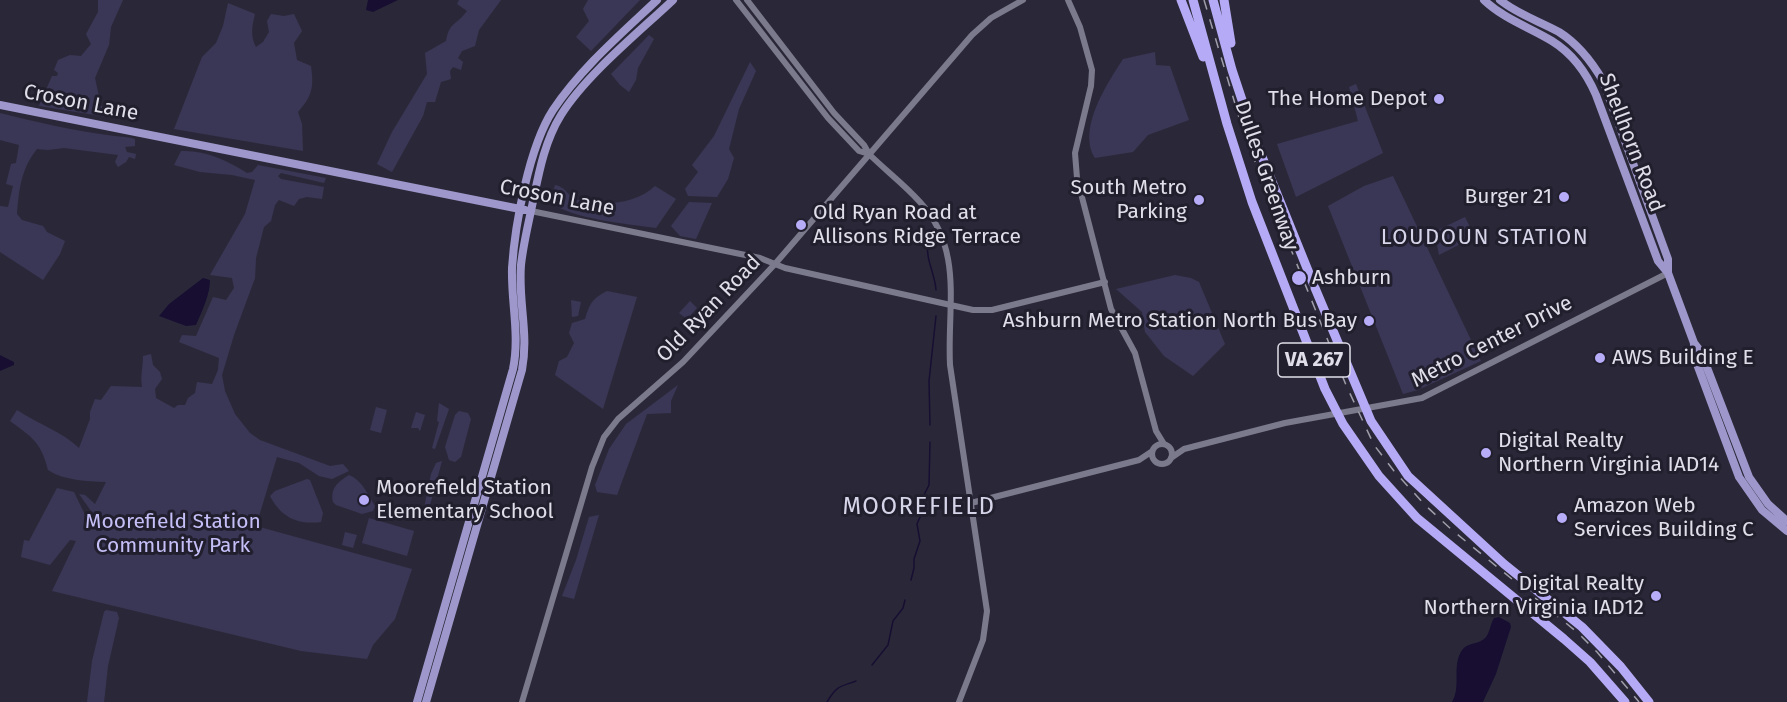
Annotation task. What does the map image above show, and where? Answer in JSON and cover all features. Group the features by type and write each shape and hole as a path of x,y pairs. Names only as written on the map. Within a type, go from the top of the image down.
{"highway":[{"path":"1181,0 1227,124"},
{"name":"Dulles Greenway","path":"1193,0 1227,124 1252,202 1325,389 1355,445 1378,476 1417,518 1572,646 1590,662 1624,701"},
{"name":"Dulles Greenway","path":"1214,0 1256,142 1371,421 1408,476 1504,564 1582,627 1604,648 1649,702"},
{"path":"1224,0 1238,87"}],"main road":[{"path":"417,702 513,369 517,341 512,270 532,155 553,110 590,64 657,0"},
{"path":"426,702 522,370 526,346 521,267 545,150 562,114 579,91 673,0"},
{"name":"Shellhorn Road","path":"1484,0 1511,21 1560,47 1585,73 1596,95 1658,261 1668,273 1749,477 1768,504 1787,521"},
{"name":"Shellhorn Road","path":"1500,0 1510,8 1559,32 1586,56 1598,72 1668,259 1668,273"},
{"name":"Croson Lane","path":"0,105 531,211"},
{"name":"Shellhorn Road","path":"1694,343 1694,356 1739,477 1762,510 1787,531"}],"street":[{"path":"736,0 828,118 859,151 868,154"},
{"path":"747,0 834,113 864,145 868,154 920,202 944,240 950,264 950,365 987,615 983,640 959,702"},
{"name":"Old Ryan Road","path":"522,702 592,467 604,437 632,405 683,362 775,264 972,35 990,18 1023,0"},
{"path":"1068,0 1083,36 1092,74 1089,96 1077,141 1075,165 1114,316 1136,352 1156,431 1171,452 1171,458"},
{"name":"Croson Lane","path":"531,211 760,258 785,268 973,310 992,310 1104,282"},
{"name":"Metro Center Drive","path":"971,502 1139,460 1158,445 1184,448 1302,420 1412,401 1435,392 1509,352 1668,273"},
{"path":"1154,462 1152,451 1156,431"},
{"name":"Metro Center Drive","path":"1139,460 1163,465 1184,448"}],"green space":[{"path":"98,0 123,0 111,27 109,45 95,78 101,106 111,110 113,118 39,106 52,76 57,76 58,73 54,70 58,60 70,55 81,56 91,44 86,34 98,12"},
{"path":"459,0 501,0 479,30 475,46 462,51 458,58 463,62 461,70 453,67 450,71 451,79 441,82 435,102 427,102 423,116 392,172 377,164 392,132 427,74 425,53 446,41 451,27 467,11 457,4"},
{"path":"588,0 640,0 591,51 576,37 589,21 583,9"},
{"path":"228,3 255,14 252,31 256,47 263,42 269,32 267,21 271,14 284,16 294,14 302,31 294,43 297,60 311,66 312,74 311,91 298,112 302,124 303,151 174,129 202,57 216,43 223,26"},
{"path":"649,35 654,39 638,68 636,80 629,92 611,74"},
{"path":"1155,52 1156,65 1170,66 1189,120 1148,135 1133,152 1095,158 1090,146 1092,121 1109,81 1123,59"},
{"path":"750,62 756,71 739,109 729,149 734,158 728,179 717,197 688,196 685,189 698,172 692,165 714,136"},
{"path":"1356,84 1383,153 1296,197 1277,144 1358,121 1349,87"},
{"path":"0,113 40,123 135,139 135,146 125,147 127,152 136,154 135,159 129,157 118,167 115,162 118,155 64,148 37,149 27,164 17,214 22,220 43,226 47,232 65,241 60,254 43,280 0,252 0,206 8,207 13,186 6,184 11,164 16,163 19,145 0,140"},
{"name":"Moorefield Station Community Park","path":"181,151 199,152 216,157 247,173 252,172 258,165 326,178 324,183 281,173 278,176 281,179 324,187 322,199 307,197 299,199 294,206 279,200 275,205 271,221 264,227 256,258 255,278 222,375 225,391 235,414 250,433 260,440 330,466 343,464 349,471 332,479 319,476 299,463 277,457 256,526 412,569 395,619 373,645 367,659 301,651 52,591 76,541 70,540 50,565 21,557 24,540 29,541 57,488 74,492 87,519 91,511 79,494 85,495 95,504 106,482 69,478 48,470 35,441 10,421 17,410 65,437 79,448 95,399 101,400 111,386 142,387 143,356 151,354 153,365 160,372 162,379 155,389 156,398 174,408 178,405 185,405 188,398 195,393 197,382 212,384 218,370 219,358 179,342 182,335 196,336 213,297 226,300 234,288 232,278 210,275 245,214 255,180 200,172 174,165"},
{"path":"1393,176 1481,361 1418,390 1403,394 1328,206 1364,186"},
{"path":"555,185 574,198 597,204 629,200 648,192 655,186 676,199 656,228 585,217 559,208 550,202"},
{"path":"689,202 712,203 696,239 680,236 671,226"},
{"path":"1465,217 1471,229 1468,240 1439,255 1435,234 1438,230"},
{"path":"1175,275 1199,282 1225,344 1193,376 1164,356 1145,332 1142,312 1116,289"},
{"path":"607,291 637,297 603,409 555,375 559,361 567,357 574,343 569,333 572,323 585,319 592,302"},
{"path":"571,300 581,302 578,316 572,317"},
{"path":"690,301 697,308 687,319 679,313"},
{"path":"678,385 671,401 671,413 647,414 617,495 597,492 595,485 609,449 626,424"},
{"path":"439,403 449,409 435,449 432,448 439,422 437,421"},
{"path":"376,407 387,410 381,433 370,430"},
{"path":"459,411 468,413 471,419 461,457 455,462 449,460 445,447 455,415"},
{"path":"416,412 425,415 420,431 418,428 411,428"},
{"path":"442,461 430,505 424,508 431,474 436,463"},
{"path":"349,475 358,480 364,488 375,506 373,511 362,514 333,502 332,497 336,486"},
{"path":"307,479 310,480 323,513 321,522 304,522 291,518 279,509 270,496 275,491"},
{"path":"599,515 574,599 562,596 589,517"},
{"path":"369,518 414,531 407,556 362,543"},
{"path":"345,532 357,535 353,548 342,545"},
{"path":"106,610 117,612 119,618 108,666 104,702 87,702 92,661"}],"shaded area":[{"path":"368,0 398,0 373,12 366,10"},
{"path":"203,278 210,280 210,286 196,325 186,326 159,316 169,304"},
{"path":"0,355 14,362 14,365 0,371"},
{"path":"1499,617 1510,623 1511,627 1496,674 1483,702 1452,702 1456,691 1457,664 1460,653 1466,646 1484,639 1494,618"}],"waterway":[{"path":"928,242 927,248 936,290"},
{"path":"930,425 929,381 936,316"},
{"path":"911,580 920,541 917,524 924,508 924,495 929,485 930,442"},
{"path":"872,665 888,645 893,621 903,608 905,600"},
{"path":"827,702 836,689 856,681"}],"railway":[{"path":"1204,0 1244,134 1346,385 1374,445 1425,505 1452,530 1578,633 1639,702"}],"place":[{"name":"The Home Depot","path":"1439,99"},
{"name":"Burger 21","path":"1564,197"},
{"name":"South Metro Parking","path":"1199,200"},
{"name":"Old Ryan Road at Allisons Ridge Terrace","path":"801,225"},
{"name":"Ashburn","path":"1299,278"},
{"name":"Ashburn Metro Station North Bus Bay","path":"1369,321"},
{"name":"AWS Building E","path":"1600,358"},
{"name":"Digital Realty Northern Virginia IAD14","path":"1486,453"},
{"name":"Moorefield Station Elementary School","path":"364,500"},
{"name":"Amazon Web Services Building C","path":"1562,518"},
{"name":"Digital Realty Northern Virginia IAD12","path":"1656,596"}],"district":[{"name":"LOUDOUN STATION","path":"1485,238"},
{"name":"MOOREFIELD","path":"919,507"}]}
